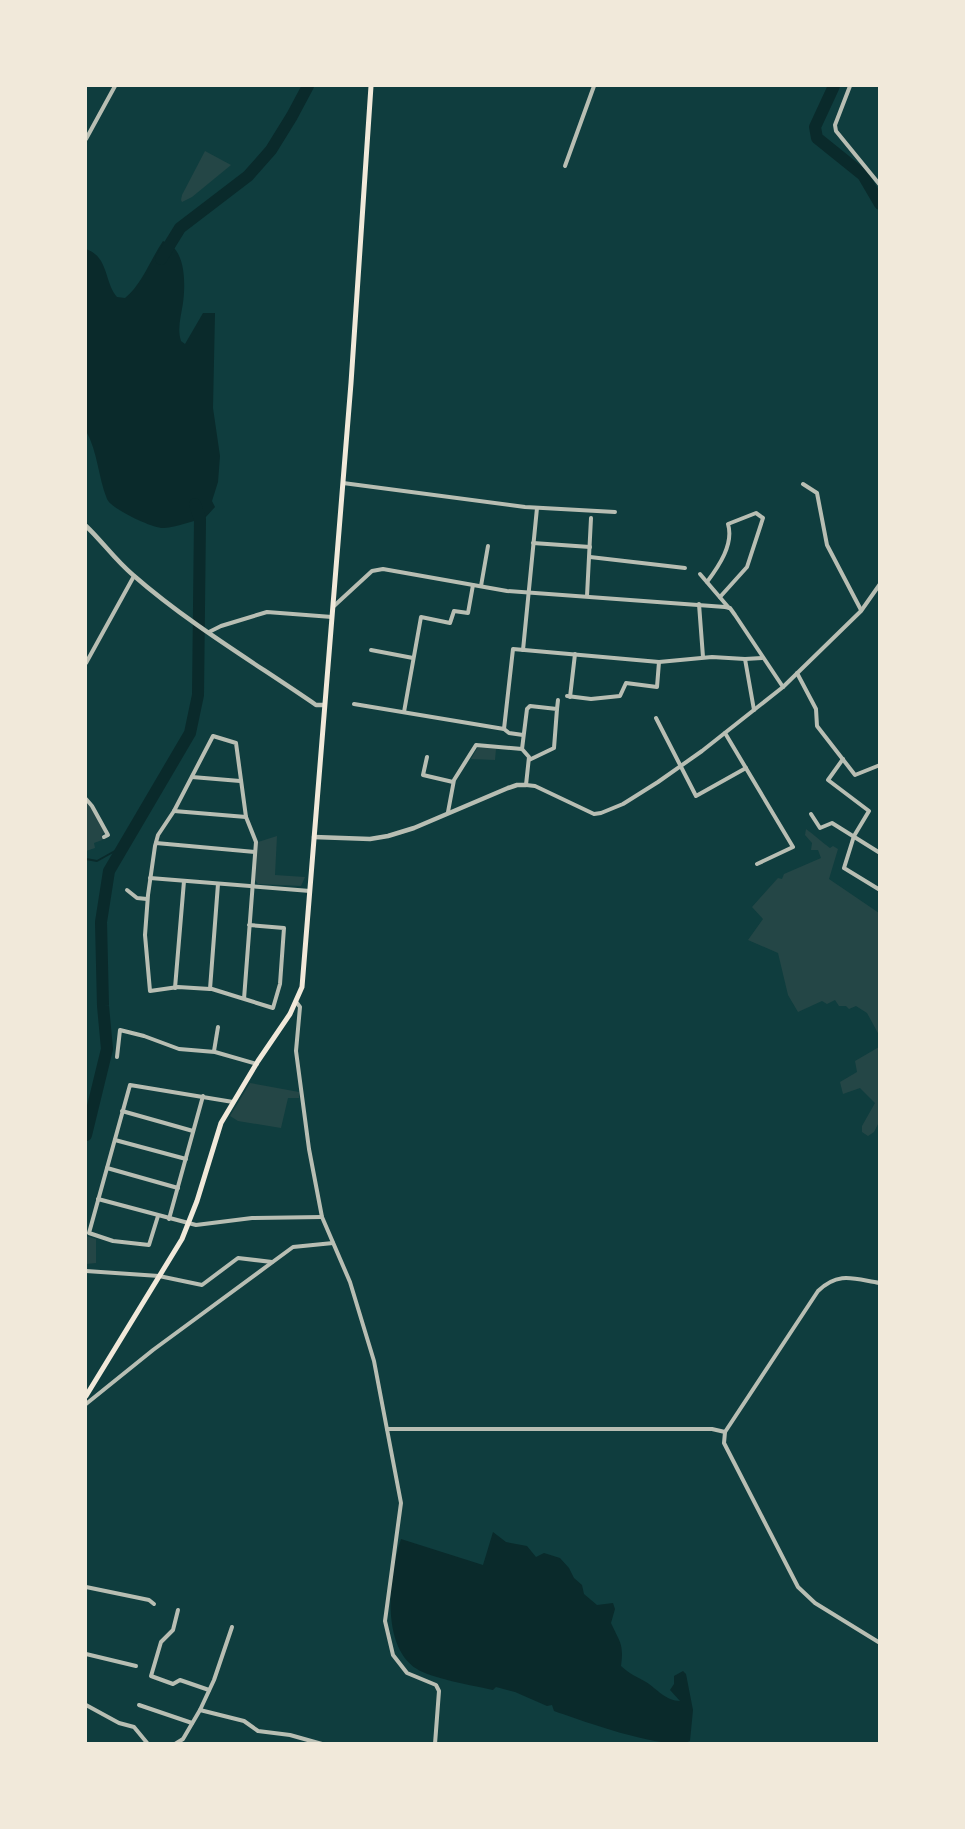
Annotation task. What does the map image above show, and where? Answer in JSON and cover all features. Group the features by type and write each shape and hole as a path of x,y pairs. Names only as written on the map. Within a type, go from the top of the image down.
{"main road":[{"path":"86,1394 190,1224 217,1133 233,1102 297,1003 303,977 343,483 370,86"}],"street":[{"path":"86,139 115,86"},
{"path":"565,166 594,86"},
{"path":"850,86 835,125 836,131 879,185"},
{"path":"343,483 537,508 615,512"},
{"path":"803,484 817,493 827,545 861,611"},
{"path":"523,650 537,508"},
{"path":"707,582 722,561 731,533 728,524 756,513 763,518 747,567 720,597"},
{"path":"587,596 591,518"},
{"path":"86,526 111,555 134,576 187,617 316,705 324,705"},
{"path":"533,543 590,547"},
{"path":"482,586 488,546"},
{"path":"590,557 685,568"},
{"path":"333,606 372,572 383,569 528,592 730,608"},
{"path":"700,574 730,608 783,687"},
{"path":"86,663 87,656 134,576"},
{"path":"314,837 370,839 388,836 414,828 517,785 535,786 594,814 622,804 681,765 783,687 861,611 879,584"},
{"path":"404,712 421,617 450,623 454,611 468,613 473,585"},
{"path":"699,604 702,657"},
{"path":"210,633 221,626 267,612 332,617"},
{"path":"371,650 413,658"},
{"path":"504,729 513,650 659,662 702,657 745,659 762,657"},
{"path":"575,654 569,696 591,699 620,696 626,684 657,687 659,662"},
{"path":"745,659 754,710"},
{"path":"797,673 816,709 817,726 855,775 879,765"},
{"path":"529,760 554,748 558,700"},
{"path":"354,704 504,729 509,733 524,735"},
{"path":"526,785 529,758 522,749 527,709 530,706 557,709"},
{"path":"656,718 696,796 746,768"},
{"path":"725,733 792,847 757,864"},
{"path":"243,999 252,887 256,842 246,817 236,743 213,736 156,843 147,899 145,935 150,991 176,988 210,989 243,999 273,1008 280,984 284,928 249,925"},
{"path":"448,812 453,782 476,745 522,749"},
{"path":"427,757 423,775 453,782"},
{"path":"843,759 828,780 869,811 854,837 844,868 879,890"},
{"path":"192,777 240,782"},
{"path":"86,799 108,835 104,837"},
{"path":"174,811 246,817"},
{"path":"811,814 820,828 832,823 879,853"},
{"path":"156,843 255,852"},
{"path":"150,878 310,891"},
{"path":"176,988 184,881"},
{"path":"210,989 218,884"},
{"path":"127,890 137,898 147,899"},
{"path":"297,1003 300,1007 296,1051 301,1094 322,1217 350,1282 374,1361 401,1503 385,1621 393,1655 407,1673 436,1685 439,1691 435,1743"},
{"path":"214,1052 218,1027"},
{"path":"117,1057 120,1030 179,1049 214,1052 257,1064"},
{"path":"158,1216 149,1245 112,1241 88,1233 130,1085 233,1102"},
{"path":"170,1219 203,1096"},
{"path":"123,1111 194,1131"},
{"path":"115,1140 186,1159"},
{"path":"107,1168 178,1188"},
{"path":"98,1199 196,1225 252,1218 322,1217"},
{"path":"86,1404 153,1350 293,1247 333,1243"},
{"path":"86,1271 159,1276 202,1285 238,1258 272,1262"},
{"path":"879,1284 842,1276 825,1284 818,1291 725,1432 724,1443 798,1587 815,1602 879,1643"},
{"path":"387,1429 712,1429 725,1432"},
{"path":"86,1587 149,1600 154,1604"},
{"path":"178,1610 173,1630 161,1642 151,1676 173,1684 180,1680 209,1690"},
{"path":"175,1743 183,1738 200,1710 232,1627"},
{"path":"86,1654 136,1666"},
{"path":"86,1705 119,1723 134,1727 148,1743"},
{"path":"139,1705 192,1723"},
{"path":"200,1710 244,1721 258,1731 290,1735 322,1743"}],"shaded area":[{"path":"205,151 231,165 192,197 182,202 182,195"},
{"path":"163,241 178,253 183,267 184,290 179,327 181,341 185,344 203,313 215,313 213,408 220,456 218,482 212,501 215,507 205,518 164,528 142,522 110,503 104,491 93,447 86,431 86,249 99,258 117,297 125,298 142,278"},
{"path":"478,747 496,749 495,760 471,759"},
{"path":"86,803 91,807 105,833 102,834 105,839 94,843 95,848 86,851"},
{"path":"806,829 830,848 833,846 838,849 829,879 879,913 879,1035 867,1013 856,1006 849,1009 846,1006 839,1006 835,1000 827,1004 822,1001 798,1012 788,995 778,953 748,940 763,919 752,907 778,878 782,879 784,874 821,858 818,850 811,850 812,843 805,835"},
{"path":"277,836 275,875 305,877 301,886 258,884 255,880 258,842"},
{"path":"879,1047 879,1122 874,1132 868,1136 862,1132 862,1126 875,1103 860,1088 843,1094 840,1082 857,1072 855,1061"},
{"path":"250,1083 299,1092 299,1098 288,1098 281,1128 238,1121 230,1116"},
{"path":"86,1236 96,1239 96,1263 86,1264"},
{"path":"493,1532 506,1542 527,1546 536,1557 544,1553 560,1558 582,1585 584,1594 597,1605 613,1603 615,1609 611,1623 622,1648 621,1666 666,1697 680,1701 670,1690 674,1684 674,1676 683,1671 686,1674 693,1710 690,1741 663,1742 623,1734 554,1711 552,1705 547,1706 515,1692 496,1687 493,1690 432,1676 417,1669 405,1658 397,1644 391,1609 393,1571 401,1539 483,1565"}],"waterway":[{"path":"161,259 180,228 248,176 271,150 308,86"},
{"path":"834,86 815,127 817,138 863,175 880,204"},
{"path":"86,1135 107,1049 103,1006 101,922 109,871 190,733 198,695 200,519 195,504"},
{"path":"86,859 97,861 122,847"}]}
